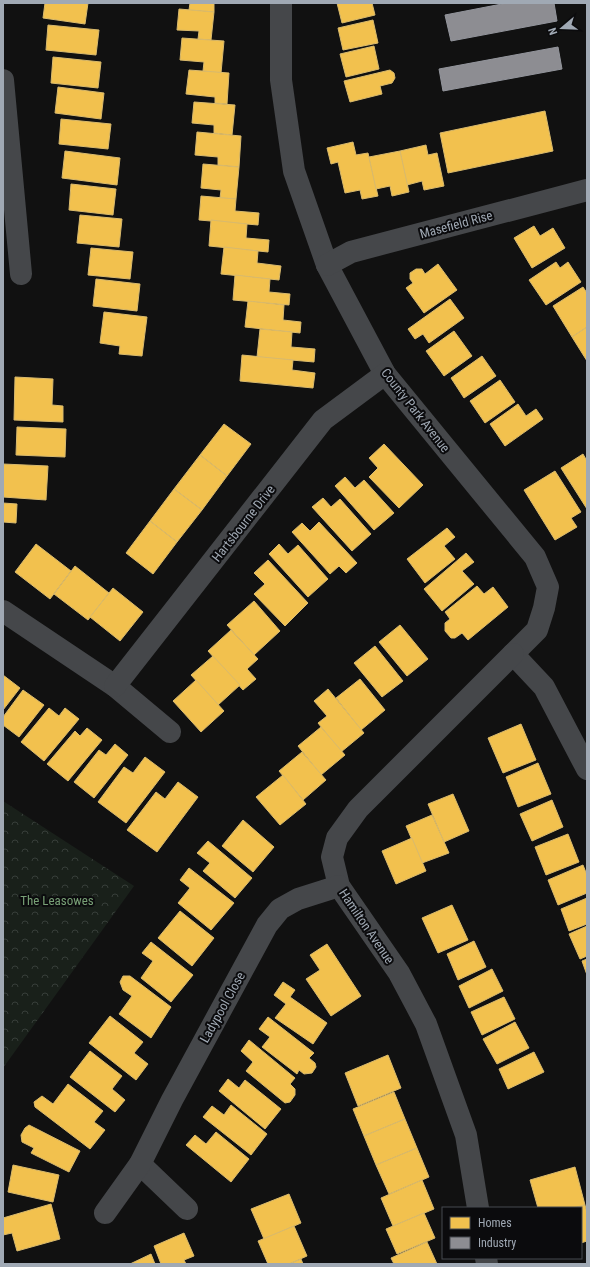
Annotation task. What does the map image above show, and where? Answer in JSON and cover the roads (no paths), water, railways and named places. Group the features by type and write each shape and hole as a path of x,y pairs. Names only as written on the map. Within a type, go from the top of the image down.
{"street":[{"name":"County Park Avenue","path":"281,3 281,80 294,171 327,265 385,374 535,557 548,587 544,608 537,630 513,654"},
{"path":"3,80 9,214 21,274"},
{"name":"Masefield Rise","path":"327,265 352,252 587,190"},
{"name":"Hartsbourne Drive","path":"115,686 323,420 385,374"},
{"path":"3,611 115,686 170,732"},
{"path":"513,654 544,687 587,769"},
{"name":"Hamilton Avenue","path":"478,1207 466,1135 426,1024 399,973 339,886 332,857 337,838 358,809 513,654"},
{"name":"Ladypool Close","path":"105,1214 140,1164 172,1100 267,925 280,908 298,899 339,886"},
{"path":"140,1164 187,1209"}],"park label":[{"name":"The Leasowes","path":"57,900"}]}
